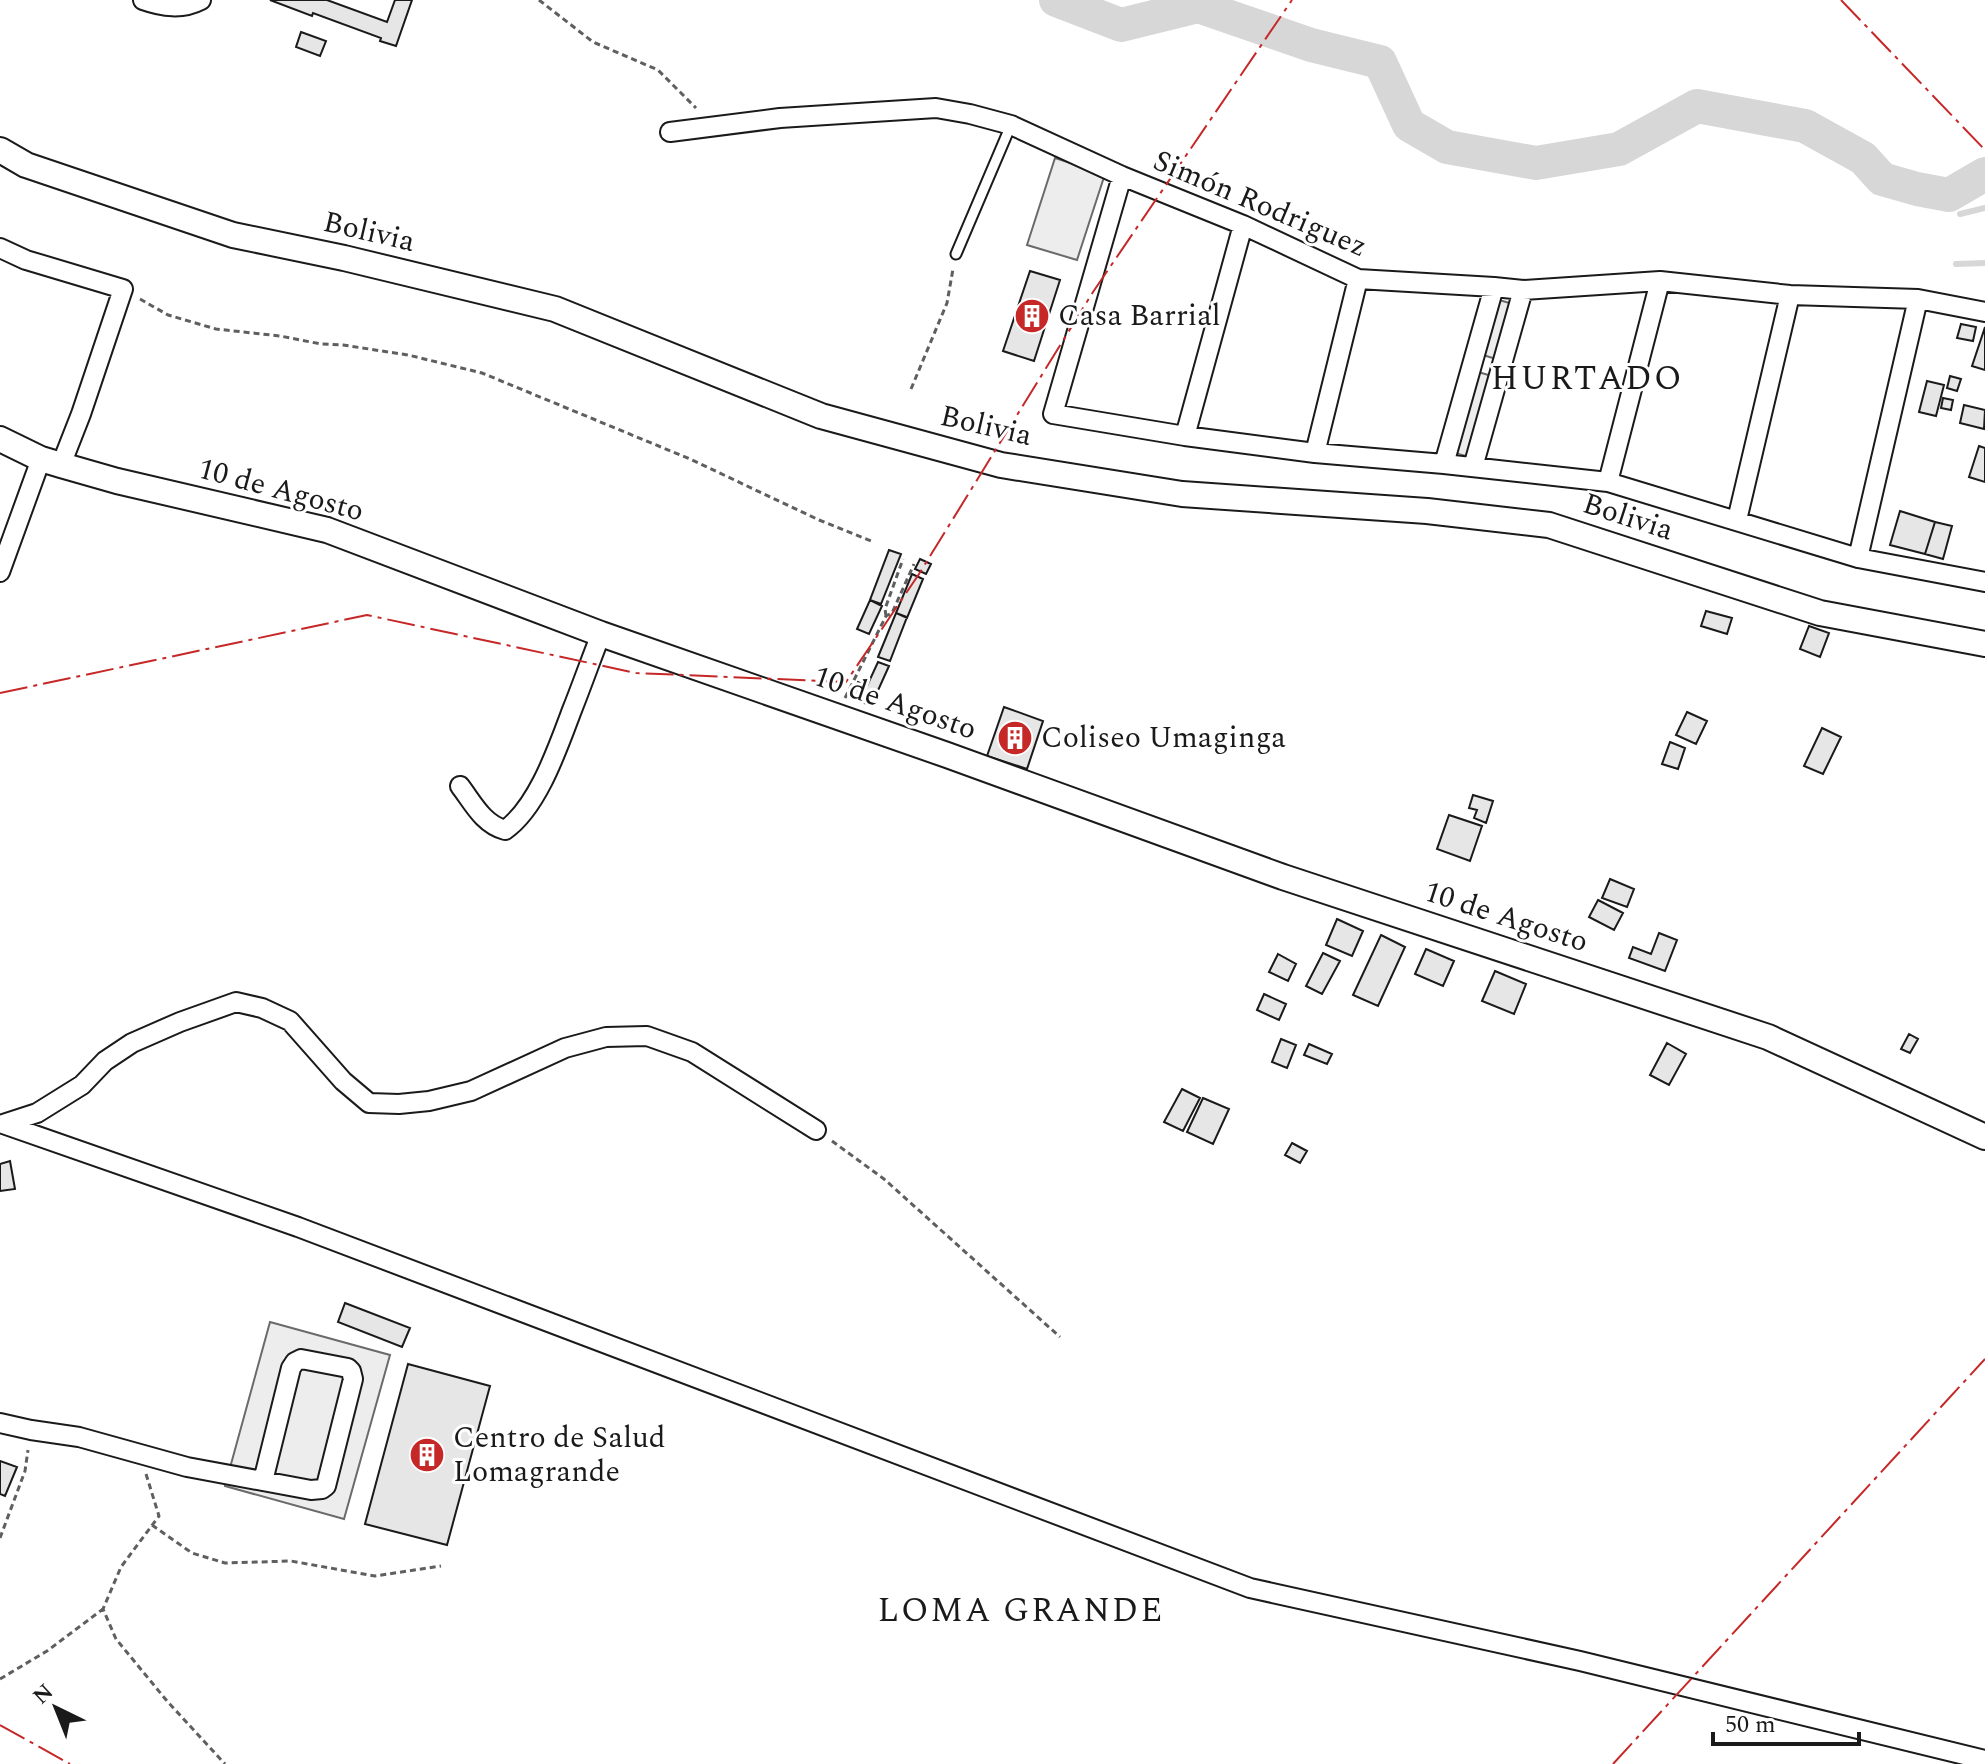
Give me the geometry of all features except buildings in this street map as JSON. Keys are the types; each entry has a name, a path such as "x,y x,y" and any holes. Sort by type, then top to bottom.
{"street":[{"path":"143,0 172,7 188,6 201,0"},
{"name":"Simón Rodriguez","path":"670,132 780,118 936,108 1011,125 1122,176 1243,225 1358,279 1523,290 1660,281 1790,295 1918,299 1985,312"},
{"name":"Bolivia","path":"0,150 26,165 233,235 344,258 555,309 821,416 1001,465 1182,494 1427,511 1549,525 1820,613 1985,644"},
{"path":"1122,176 1053,414 1315,453 1608,482 1858,558 1985,582"},
{"path":"1185,436 1243,225"},
{"path":"0,248 26,260 123,289 81,414 51,462 0,572"},
{"path":"1315,453 1358,279"},
{"path":"1608,482 1660,281"},
{"path":"1444,464 1494,287"},
{"path":"1473,467 1523,290"},
{"path":"1737,520 1790,295"},
{"path":"1858,558 1918,299"},
{"path":"1472,365 1500,371"},
{"name":"10 de Agosto","path":"0,439 51,462 117,481 327,530 601,634 1283,877 1768,1037 1985,1137"},
{"path":"460,786 484,819 495,827 505,830 514,824 551,765 601,634"},
{"path":"2,1124 37,1113 82,1085 105,1061 132,1043 236,1002 262,1008 290,1021 343,1081 369,1103 429,1101 471,1091 565,1048 606,1037 647,1036 692,1052 816,1130"},
{"path":"2,1124 298,1227 1250,1588 1580,1661 1985,1760"},
{"path":"0,1423 79,1437 187,1467 311,1490 322,1489 326,1486 353,1379 348,1368 301,1359 295,1362 263,1481"}],"lane":[{"path":"956,254 1011,125"}],"path":[{"path":"539,0 593,42 658,70 712,125"},
{"path":"911,389 947,303 956,254"},
{"path":"123,289 168,315 216,329 408,355 482,373 690,459 871,541"},
{"path":"836,717 886,616 885,609 903,559"},
{"path":"886,616 892,613 914,564"},
{"path":"816,1130 884,1179 1060,1337"},
{"path":"0,1538 25,1471 31,1430"},
{"path":"0,1679 47,1651 103,1609 121,1567 159,1516 144,1467"},
{"path":"152,1525 192,1553 225,1563 291,1561 375,1576 441,1566"},
{"path":"103,1609 116,1639 225,1764"}],"shaded area":[{"path":"1055,158 1105,174 1077,260 1027,245"},
{"path":"1499,300 1513,304 1496,359 1483,355"},
{"path":"1478,372 1492,376 1469,457 1455,453"},
{"path":"270,1322 390,1355 344,1519 225,1486"}],"waterway":[{"path":"1056,0 1121,25 1198,6 1311,45 1380,62 1409,125 1447,147 1536,163 1619,149 1697,106 1805,126 1863,158 1882,179 1917,189 1949,195 1985,174"},
{"path":"1960,214 1985,208"},
{"path":"1956,264 1985,263"}],"power":[{"path":"0,693 367,615 636,673 846,682 919,574 1093,292 1292,0"},
{"path":"1841,0 1985,150"},
{"path":"1613,1764 1985,1359"},
{"path":"0,1725 70,1764"}],"place":[{"name":"Casa Barrial","path":"1032,316"},
{"name":"Coliseo Umaginga","path":"1015,738"},
{"name":"Centro de Salud Lomagrande","path":"427,1455"}],"district":[{"name":"HURTADO","path":"1587,379"},
{"name":"LOMA GRANDE","path":"1021,1611"}]}
